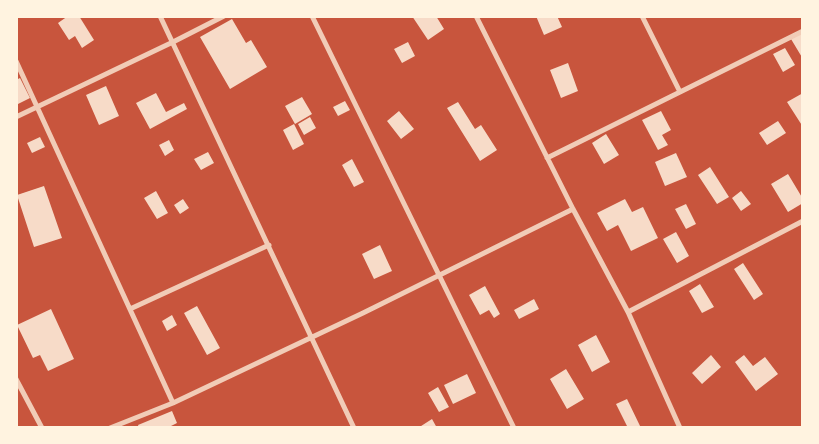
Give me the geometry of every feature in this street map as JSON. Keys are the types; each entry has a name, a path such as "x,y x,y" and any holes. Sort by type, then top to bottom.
{"street":[{"path":"160,16 354,428"},
{"path":"16,117 224,16"},
{"path":"312,16 514,428"},
{"path":"476,16 572,209 628,312 680,428"},
{"path":"642,16 680,92"},
{"path":"547,158 803,30"},
{"path":"16,61 174,403"},
{"path":"110,428 174,403 312,338 572,209"},
{"path":"628,312 803,221"},
{"path":"130,309 269,245"},
{"path":"16,380 42,428"}],"building":[{"path":"68,16 79,16 94,40 82,48 75,36 69,40 58,23"},
{"path":"412,16 436,16 444,29 428,40"},
{"path":"536,16 557,16 562,27 544,35"},
{"path":"232,19 246,43 251,40 267,67 230,89 200,37"},
{"path":"803,32 803,59 791,39"},
{"path":"408,42 415,56 402,63 394,49"},
{"path":"785,48 795,65 783,72 773,54"},
{"path":"568,63 578,91 561,98 550,70"},
{"path":"20,78 30,98 16,105 16,80"},
{"path":"106,86 119,116 99,125 86,95"},
{"path":"156,93 166,112 184,103 187,109 150,129 136,103"},
{"path":"803,93 803,127 787,102"},
{"path":"302,97 312,114 295,124 285,106"},
{"path":"345,101 350,110 338,116 333,107"},
{"path":"458,102 475,129 481,125 497,150 480,161 447,108"},
{"path":"399,111 414,129 401,139 387,121"},
{"path":"661,111 671,130 662,135 668,145 658,150 642,120"},
{"path":"310,117 316,128 304,135 298,124"},
{"path":"778,121 786,133 767,145 759,133"},
{"path":"294,124 304,144 293,150 283,130"},
{"path":"606,134 619,155 604,164 592,143"},
{"path":"40,137 45,147 32,153 27,143"},
{"path":"169,140 174,150 165,156 159,145"},
{"path":"208,152 214,163 201,170 194,159"},
{"path":"676,153 687,177 665,186 655,162"},
{"path":"352,159 364,182 354,187 342,165"},
{"path":"710,167 729,197 717,204 698,175"},
{"path":"788,174 803,199 803,203 788,212 771,184"},
{"path":"44,186 62,238 34,247 17,195"},
{"path":"156,191 168,213 157,219 144,198"},
{"path":"741,191 751,204 741,211 732,198"},
{"path":"183,199 189,208 180,214 174,205"},
{"path":"625,199 632,212 643,207 658,238 631,251 618,225 607,231 597,213"},
{"path":"686,204 696,224 686,229 675,209"},
{"path":"676,232 689,256 677,263 663,239"},
{"path":"380,245 392,271 374,279 362,254"},
{"path":"743,263 763,294 754,300 734,269"},
{"path":"700,284 714,307 702,313 689,291"},
{"path":"485,286 500,314 494,318 489,310 480,315 469,295"},
{"path":"534,299 539,309 519,319 514,310"},
{"path":"197,306 220,348 207,355 184,313"},
{"path":"51,309 74,359 48,371 40,355 33,358 17,325"},
{"path":"172,315 177,325 167,331 162,321"},
{"path":"596,335 610,362 592,372 578,345"},
{"path":"711,355 721,367 702,384 692,373"},
{"path":"744,355 753,366 765,357 778,374 756,391 735,362"},
{"path":"566,369 584,399 567,409 550,379"},
{"path":"467,374 476,393 453,404 444,385"},
{"path":"438,387 449,407 439,412 428,393"},
{"path":"627,399 641,428 628,428 616,404"},
{"path":"172,411 177,423 167,428 139,428 138,425"},
{"path":"432,419 437,428 418,428"}]}
